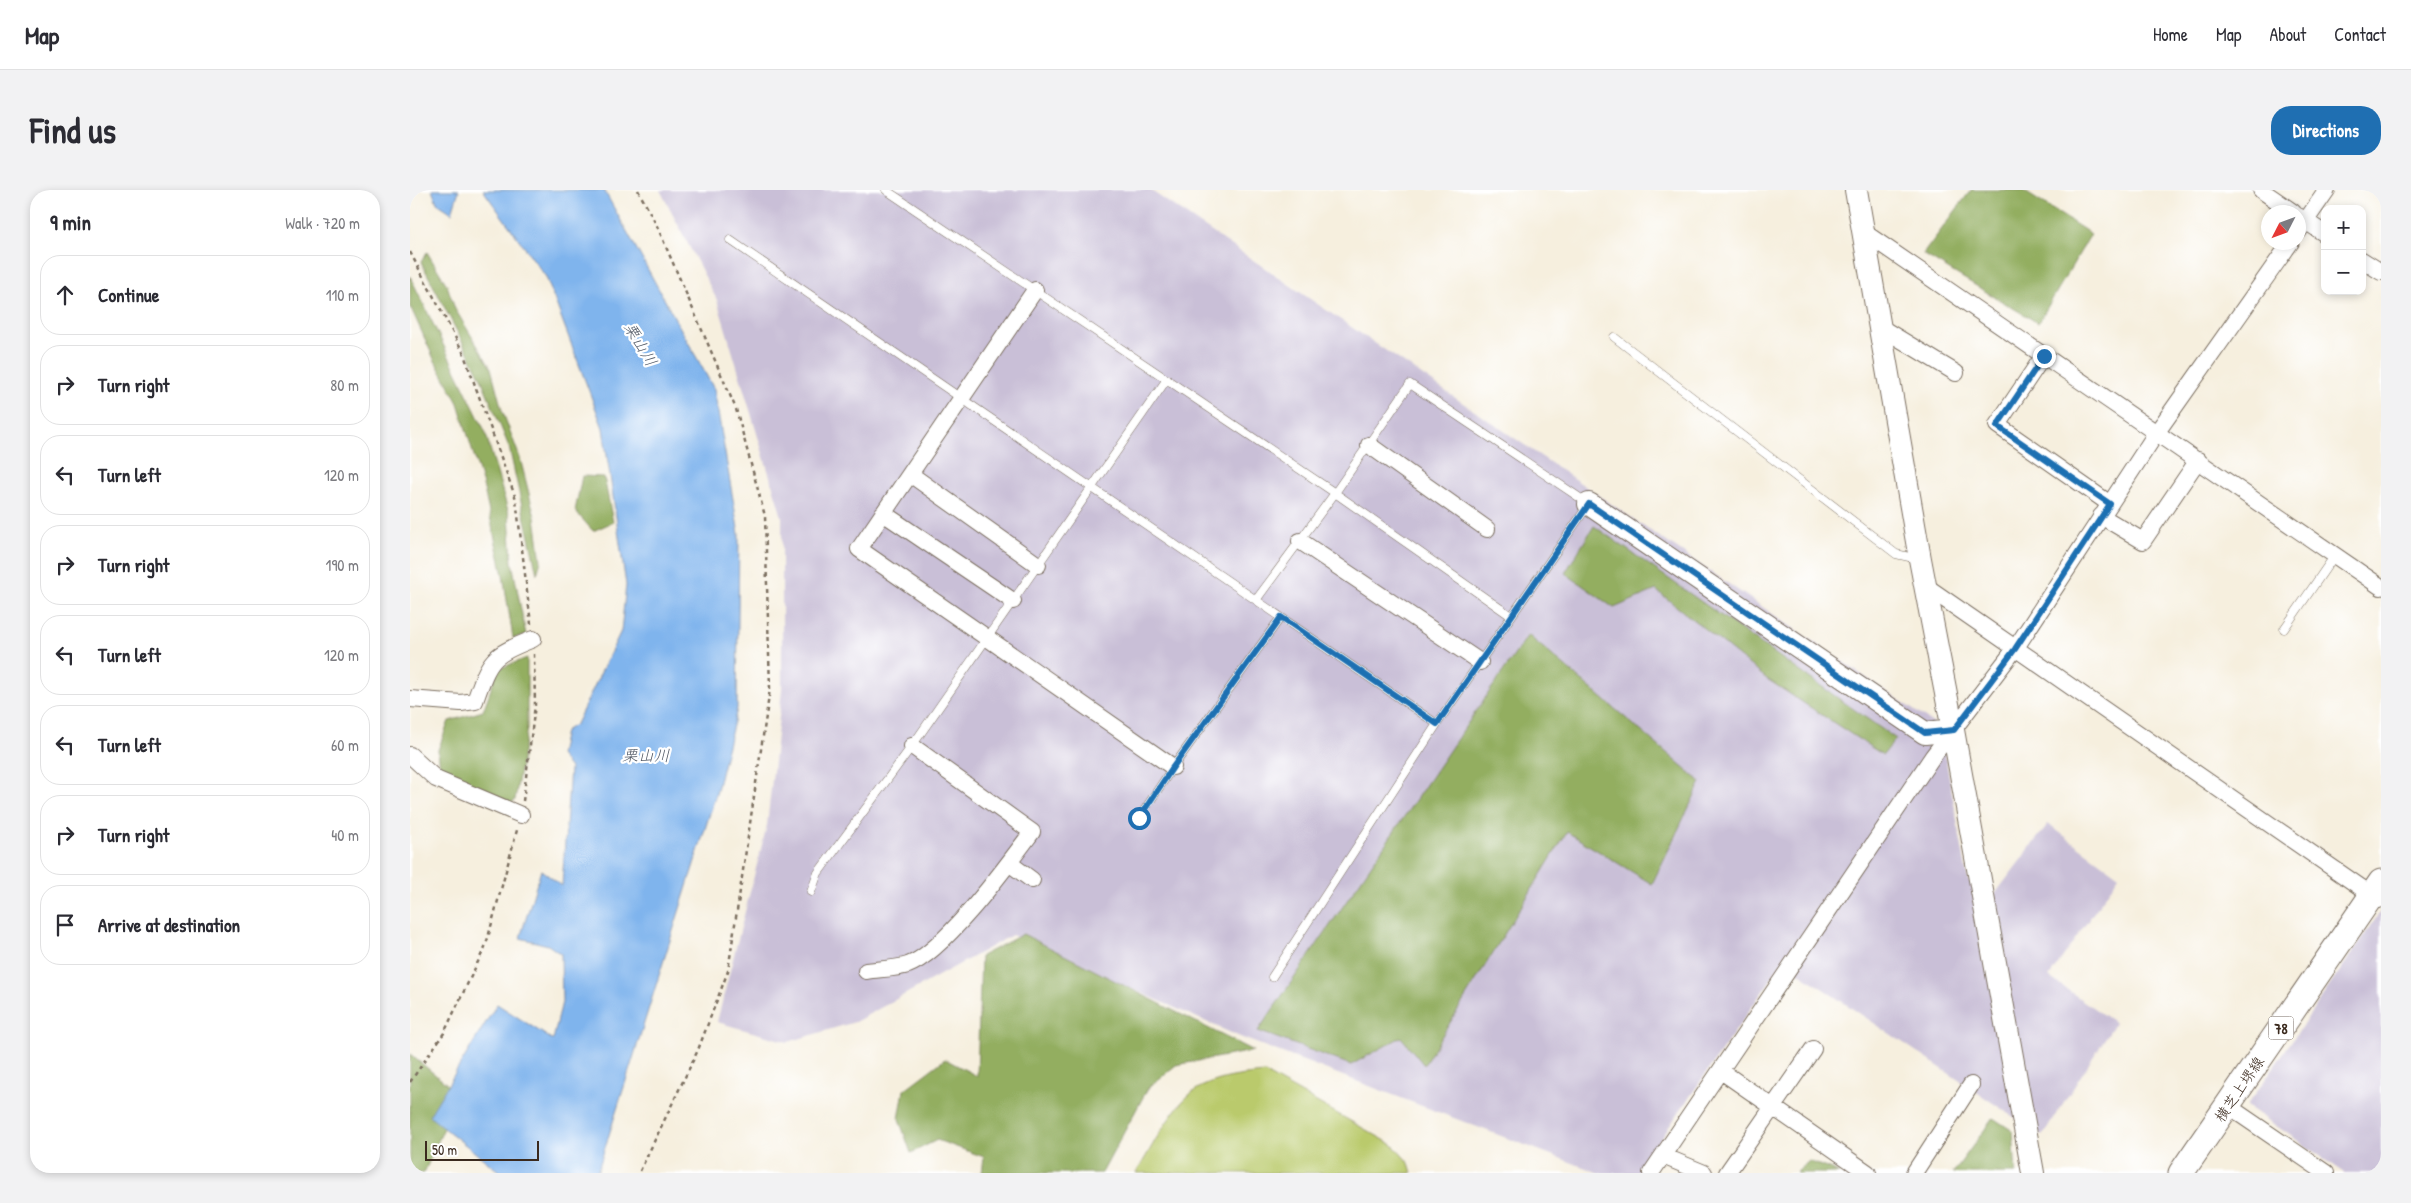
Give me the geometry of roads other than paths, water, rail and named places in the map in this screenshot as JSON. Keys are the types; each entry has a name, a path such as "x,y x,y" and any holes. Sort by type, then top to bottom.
{"main road":[{"name":"横芝上堺線","path":"2181,1173 2378,893"}],"street":[{"path":"1856,190 1865,233 1920,559 1954,730 2033,1173"},
{"path":"2261,190 2279,205"},
{"path":"2306,213 2327,190"},
{"path":"2306,224 2321,232"},
{"path":"1865,233 2381,586"},
{"path":"1651,1173 1933,756 2015,649 2158,432 2285,250"},
{"path":"2366,263 2381,272"},
{"path":"1035,290 859,549 1173,767"},
{"path":"1880,327 1956,373"},
{"path":"2044,356 1997,426 2143,541 2198,460"},
{"path":"1368,445 1488,529"},
{"path":"910,474 1038,565"},
{"path":"1589,504 1925,733 1954,730"},
{"path":"883,514 1013,602"},
{"path":"1300,541 1480,662"},
{"path":"1927,587 2015,649 2378,893"},
{"path":"410,699 461,703 476,701 487,667 504,650 533,639"},
{"path":"866,971 908,965 942,942 1009,863 1032,832 912,746"},
{"path":"410,754 436,779 521,815"},
{"path":"1009,863 1032,880"},
{"path":"1727,1173 1814,1049"},
{"path":"1721,1071 1868,1173"},
{"path":"1914,1173 1971,1085"},
{"path":"2228,1106 2326,1173"},
{"path":"1663,1156 1704,1173"}],"lane":[{"path":"886,190 1335,493 1512,616"},
{"path":"730,240 1437,724"},
{"path":"1614,338 1896,554 1920,559"},
{"path":"811,892 818,873 912,746 1167,379"},
{"path":"1256,600 1335,493 1410,384 1589,504 1437,724 1272,977"},
{"path":"2284,629 2335,555"},
{"path":"1139,818 1173,767 1281,617"}],"water":[{"path":"432,190 459,190 452,213 437,203"},
{"name":"栗山川","path":"483,190 604,190 714,389 739,534 737,709 716,794 597,1173 501,1173 429,1116 497,1004 553,1040 562,1002 561,954 548,945 520,938 541,870 562,886 570,768 560,755 565,731 576,724 621,631 626,585 603,428 546,277"}]}
